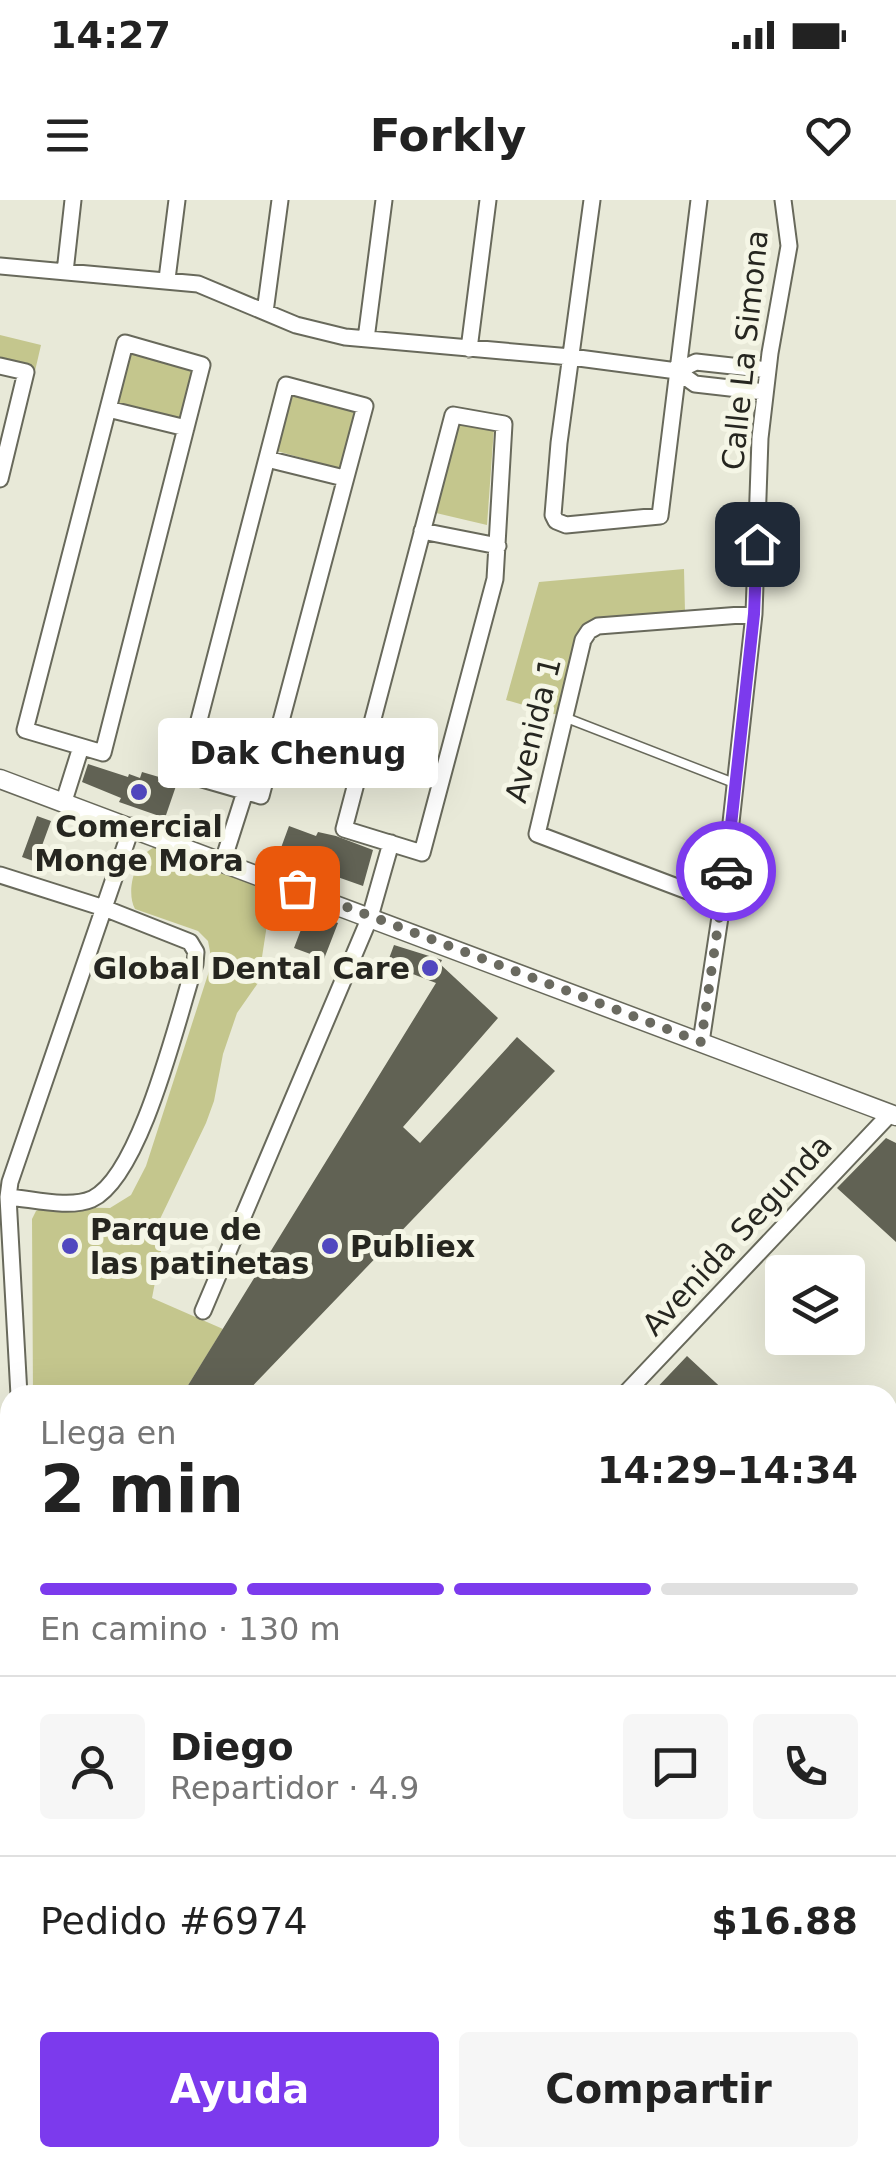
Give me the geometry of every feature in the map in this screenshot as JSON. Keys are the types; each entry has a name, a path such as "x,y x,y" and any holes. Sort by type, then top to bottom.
{"street":[{"path":"65,272 73,200"},
{"path":"167,279 177,200"},
{"path":"265,312 280,200"},
{"path":"366,339 384,200"},
{"path":"469,348 488,200"},
{"path":"592,200 553,515 556,521 566,524 660,516 699,200"},
{"name":"Calle La Simona","path":"701,1042 722,904 754,614 760,438 788,246 784,200"},
{"path":"0,266 198,284 322,333 677,371 696,384 765,392"},
{"path":"125,343 202,366 186,428 103,754 25,730 125,343"},
{"path":"677,371 696,362 768,370"},
{"path":"0,366 26,372 0,479"},
{"path":"286,386 366,406 344,478 261,796 185,774 286,386"},
{"path":"108,409 186,428"},
{"path":"454,415 504,424 498,546 495,579 422,853 344,829 454,415"},
{"path":"267,459 344,478"},
{"path":"422,531 498,546"},
{"name":"Avenida 1","path":"722,904 536,834 588,631 598,626 754,614"},
{"path":"64,801 81,747"},
{"path":"0,779 893,1115"},
{"path":"223,860 245,792"},
{"path":"17,1385 8,1197 15,1162 132,826"},
{"path":"204,1311 370,916 391,843"},
{"path":"0,876 104,908 190,942 196,952 147,1114 135,1146 110,1185 95,1198 79,1203 8,1197"},
{"name":"Avenida Segunda","path":"634,1385 893,1115"}],"lane":[{"path":"564,718 734,783"}],"green space":[{"path":"0,335 41,345 35,371 0,362"},
{"path":"129,348 198,368 182,422 114,403"},
{"path":"294,391 357,409 341,469 277,451"},
{"path":"457,421 494,428 487,525 436,513"},
{"path":"684,569 685,612 599,620 581,626 558,715 506,700 539,582"},
{"path":"155,847 272,892 258,983 237,1013 206,1123 160,1219 161,1251 152,1298 223,1329 188,1385 33,1385 32,1219 36,1211 45,1207 110,1208 131,1195 146,1166 212,962 208,941 198,931 135,909 131,893 134,874 148,851"}],"building":[{"path":"88,764 128,777 129,774 140,778 142,772 159,777 158,782 176,786 165,818 119,802 121,798 82,782"},
{"path":"37,816 51,821 36,862 22,857"},
{"path":"289,826 316,836 318,832 336,836 373,850 363,886 278,856"},
{"path":"308,911 338,923 324,959 294,948"},
{"name":"Publiex","path":"394,945 442,960 440,964 498,1018 403,1127 420,1143 517,1037 555,1071 254,1385 188,1385 436,983 387,964"},
{"path":"886,1138 896,1143 896,1242 837,1188"},
{"path":"687,1356 718,1385 659,1385"}],"way so far":[{"path":"297,888 701,1042 726,871"}],"place":[{"name":"Comercial Monge Mora","path":"139,792"},
{"name":"Dak Chenug","path":"297,888"},
{"name":"Global Dental Care","path":"430,968"},
{"name":"Parque de las patinetas","path":"70,1246"},
{"name":"Publiex","path":"330,1246"}],"route":[{"path":"726,871 754,614 757,544"}]}
